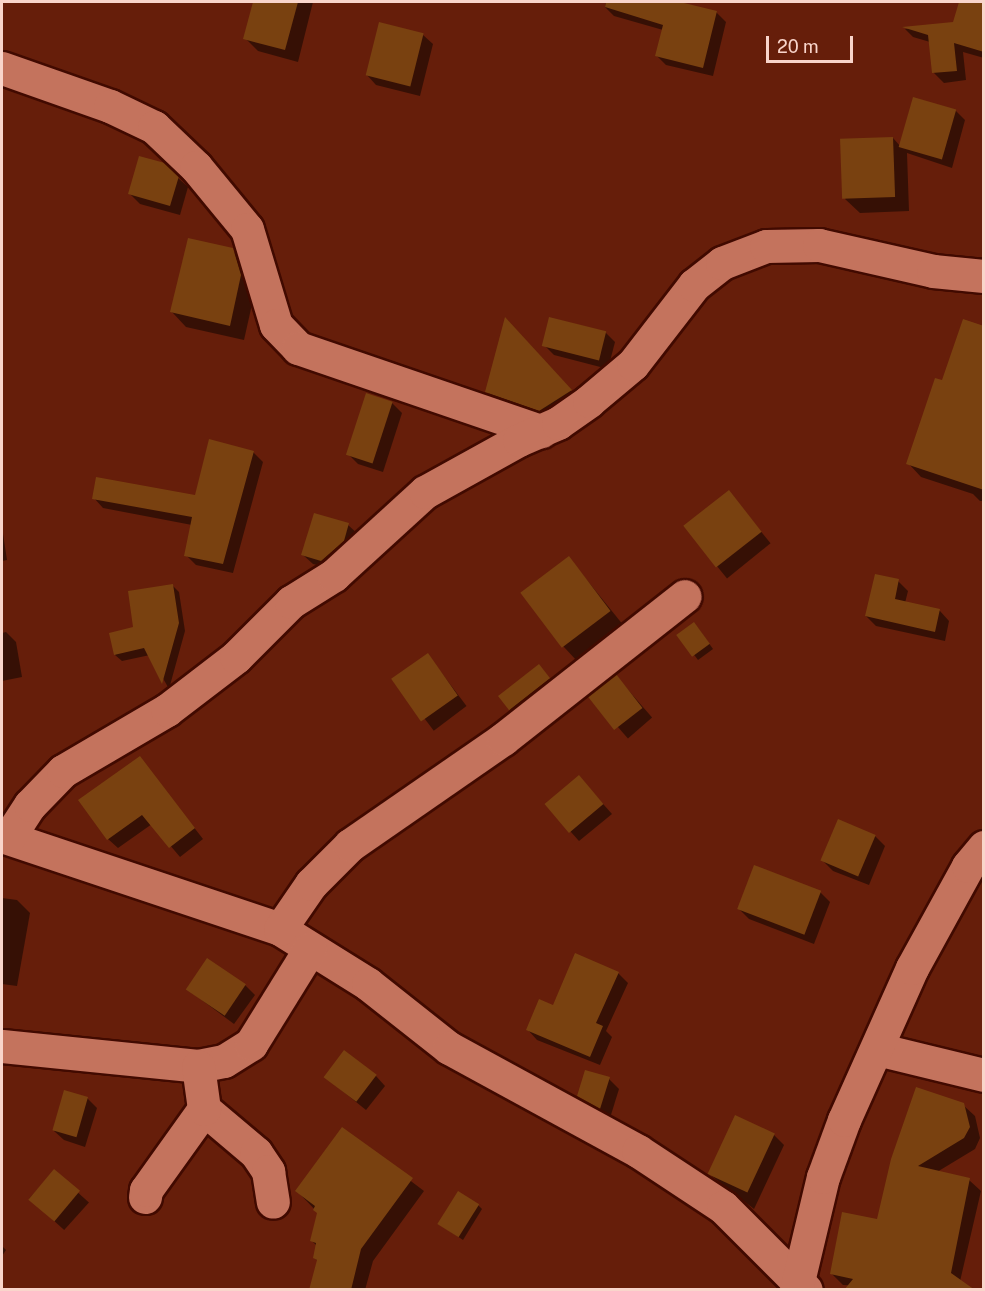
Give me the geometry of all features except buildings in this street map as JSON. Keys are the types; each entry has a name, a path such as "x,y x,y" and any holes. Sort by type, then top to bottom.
{"street":[{"path":"2,68 110,106 154,127 188,159 247,229 276,325 298,348 541,431"},
{"path":"800,1287 723,1207 638,1151 449,1048 368,984 280,929 145,887 5,837 30,805 63,771 167,710 236,657 291,602 334,575 425,492 573,412 633,364 694,285 722,263 766,246 819,245 933,271 983,275"},
{"path":"280,929 311,884 350,845 503,739 685,596"},
{"path":"800,1287 823,1177 912,968 968,866 984,847"},
{"path":"2,1046 198,1066 224,1061 251,1044 310,949"},
{"path":"877,1049 984,1076"},
{"path":"198,1066 204,1109 256,1153 268,1171 273,1202"},
{"path":"145,1197 146,1190 204,1109"}]}
